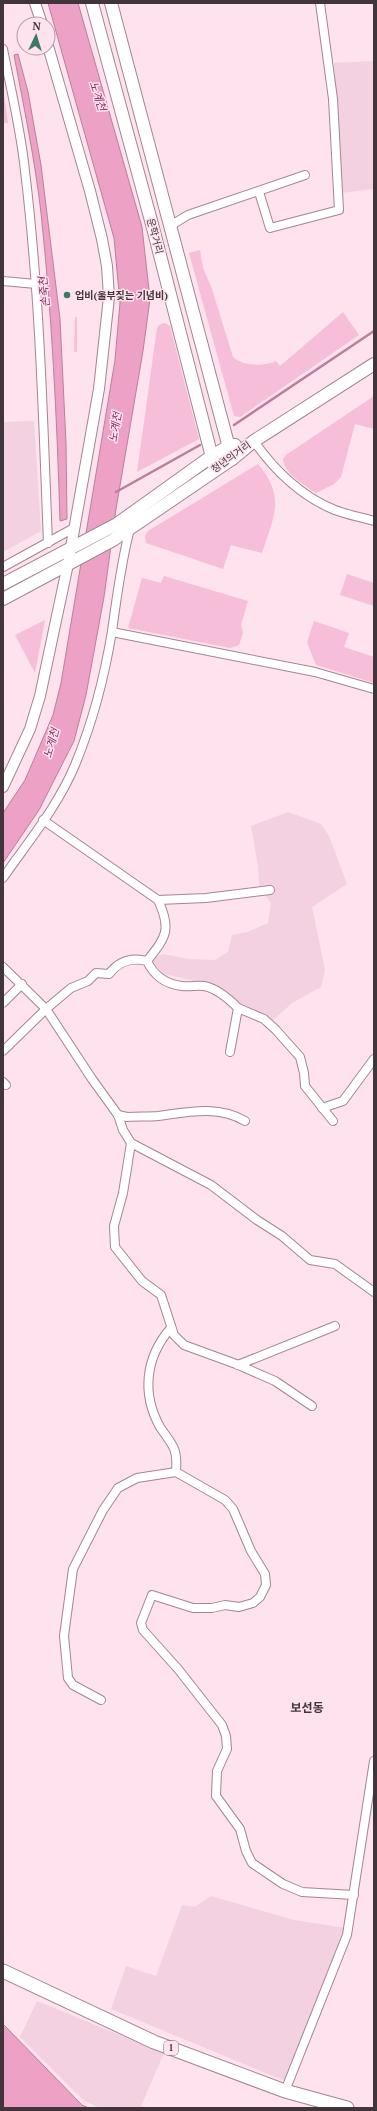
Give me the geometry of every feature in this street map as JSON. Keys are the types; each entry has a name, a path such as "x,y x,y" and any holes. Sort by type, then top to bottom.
{"main road":[{"name":"운학거리","path":"92,3 155,236 212,456 214,469"},
{"name":"운학거리","path":"111,3 232,458"},
{"path":"254,442 374,364"},
{"name":"청년의거리","path":"3,584 76,550 117,524 212,456 229,446 254,442"},
{"name":"청년의거리","path":"3,599 68,564 76,550 113,540 254,442"},
{"name":"1","path":"3,1971 154,2042 285,2091 347,2108"}],"street":[{"path":"35,3 39,16"},
{"path":"259,192 270,228 339,210 332,100 320,3"},
{"path":"3,50 25,170 36,284 48,543"},
{"path":"51,56 90,191 102,239 108,279 106,334 99,389 74,528 76,550"},
{"path":"170,226 188,215 259,192 305,175"},
{"path":"3,281 36,284"},
{"path":"254,442 265,457 307,495 337,511 374,521"},
{"path":"3,567 74,528"},
{"path":"3,878 59,796 75,765 87,732 112,632 125,547 130,529"},
{"path":"3,787 30,729 40,696 68,564"},
{"path":"112,632 315,672 374,689"},
{"path":"43,820 158,900 206,898 270,890"},
{"path":"146,961 162,943 167,930 158,900"},
{"path":"3,1051 46,1009 71,988 88,981 96,972 109,974 116,966 127,960 135,958 146,961 152,973 165,982 182,986 205,986 231,1001 238,1008 264,1019 300,1057 304,1073 305,1086 333,1121"},
{"path":"3,967 46,1009 118,1115 123,1130 131,1143 211,1185 256,1220 282,1236 310,1260 335,1264 374,1292"},
{"path":"3,1003 22,984"},
{"path":"230,1052 238,1008"},
{"path":"322,1108 343,1101 374,1059"},
{"path":"118,1115 127,1117 155,1116 201,1111 234,1114 246,1121"},
{"path":"131,1143 123,1193 114,1226 115,1247 142,1281 161,1295 165,1304 170,1329 174,1335 184,1345 238,1365 275,1381 312,1406"},
{"path":"238,1365 335,1326"},
{"path":"170,1329 153,1353 148,1370 148,1388 155,1415 174,1447 177,1457 176,1472"},
{"path":"101,1700 70,1682 68,1678 64,1636 73,1569 103,1510 118,1488 126,1482 138,1478 176,1472 225,1500 233,1509 251,1551 265,1574 266,1585 260,1597 253,1603 239,1608 225,1605 205,1609 193,1608 152,1595 141,1623 143,1630 178,1669 222,1725 226,1736 228,1749 217,1772 216,1796 240,1830 246,1851 252,1863 283,1884 302,1892 354,1895"},
{"path":"285,2091 347,1935 374,1761"}],"shaded area":[{"path":"374,61 374,189 341,193 334,63"},
{"path":"3,87 8,123 3,123"},
{"path":"200,250 203,268 212,289 233,357 237,360 253,365 276,361 280,366 343,312 359,335 240,417 234,416 189,253"},
{"path":"75,317 77,317 77,352 74,352"},
{"path":"165,323 170,326 199,439 137,472 157,328 160,324"},
{"path":"374,396 374,429 355,424 341,477 334,484 316,493 291,475 287,470 283,459 286,455"},
{"path":"34,421 41,531 3,552 3,422"},
{"path":"258,464 267,476 275,497 273,517 262,553 231,545 223,569 146,543 145,536 148,531"},
{"path":"347,574 374,583 374,606 340,595"},
{"path":"164,576 248,601 241,625 243,633 239,645 230,648 128,628 142,578 161,583"},
{"path":"45,620 35,673 15,635"},
{"path":"314,621 349,633 344,647 374,657 374,683 316,665 307,642"},
{"path":"288,812 321,824 329,836 347,884 312,907 325,970 321,987 292,1003 272,1021 245,1008 209,984 164,974 153,963 152,958 164,954 189,959 215,960 228,952 232,935 247,932 268,923 271,903 259,886 258,866 251,826"},
{"path":"211,1896 294,1920 345,1928 285,2081 111,2009 126,1966 156,1976 182,1905 195,1907"},
{"path":"37,2001 164,2053 140,2108 99,2108 83,2100 20,2037"}],"water":[{"name":"노계천","path":"48,3 78,3 142,227 150,299 143,351 116,509 104,597 86,695 74,741 39,810 3,863 3,813 25,780 53,715 61,683 115,360 120,303 114,238 56,31 56,16 52,16"},
{"path":"14,55 19,56 28,92 41,165 60,319 66,443 67,519 60,521 54,367 45,252 36,173"},
{"path":"3,2024 82,2105 89,2108 3,2108"}],"waterway":[{"path":"234,425 374,331"},
{"path":"116,492 200,445"}],"place":[{"name":"업비(울부짖는 기념비)","path":"67,295"}],"district":[{"name":"보선동","path":"307,1707"}],"water label":[{"name":"손죽천","path":"44,292"}]}
